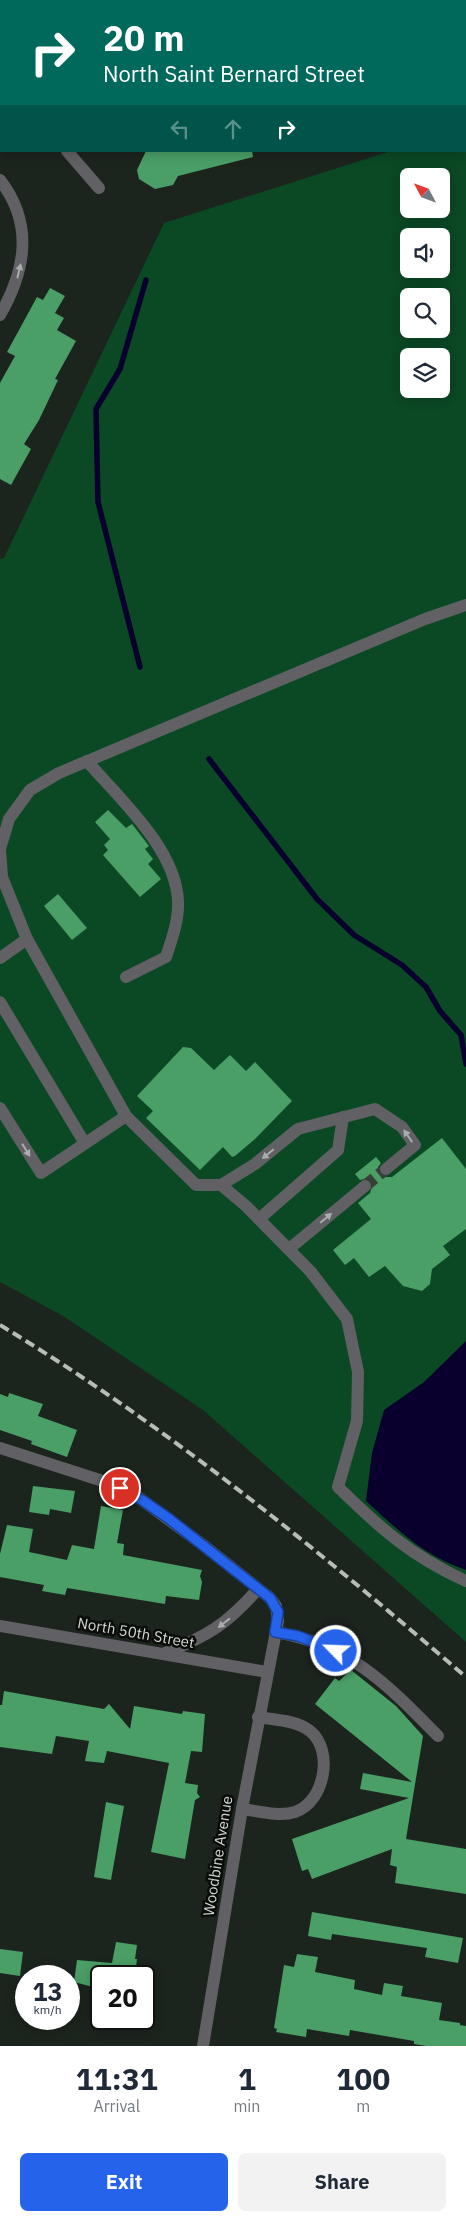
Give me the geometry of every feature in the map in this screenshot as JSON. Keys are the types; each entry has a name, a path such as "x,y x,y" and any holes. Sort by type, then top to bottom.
{"street":[{"path":"67,152 99,188"},
{"path":"0,180 15,204 23,242 18,278 0,315"},
{"path":"386,1169 415,1145 402,1127 375,1108 298,1129 255,1164 221,1185 196,1185 126,1116 27,939 2,877 1,841 9,819 30,790 59,773 416,623 466,605"},
{"path":"87,761 138,820 166,857 175,880 178,902 175,928 166,957 126,977"},
{"path":"0,958 27,939"},
{"path":"0,1002 84,1142"},
{"path":"0,1108 41,1172 126,1116"},
{"path":"259,1219 338,1150 343,1117"},
{"path":"221,1185 259,1219 311,1272 347,1319 358,1372 357,1421 338,1487 400,1545 436,1567 466,1581"},
{"path":"289,1249 365,1186"},
{"name":"Woodbine Avenue","path":"0,1448 125,1490 203,1545 258,1589 276,1606 278,1612 275,1632 258,1717 203,2046"},
{"path":"163,1653 211,1632 234,1615 258,1589"},
{"name":"North 50th Street","path":"0,1626 267,1672"},
{"path":"275,1632 298,1636 322,1644 363,1666 400,1697 438,1736"},
{"path":"242,1809 284,1814 295,1812 306,1807 313,1800 321,1782 324,1755 317,1739 311,1732 293,1723 258,1717"}],"green space":[{"path":"388,152 466,152 466,1642 203,1410 63,1316 0,1282 0,559 4,558 164,223"}],"shaded area":[{"path":"466,1341 466,1570 437,1557 412,1541 366,1501 372,1453 384,1410 424,1382"}],"building":[{"path":"146,152 252,152 253,157 178,176 173,185 155,189 139,179 137,170"},
{"path":"50,288 65,296 55,313 64,318 57,330 76,341 55,379 58,380 39,420 24,444 31,449 11,485 0,479 0,383 15,356 7,352 37,297 43,300"},
{"path":"108,810 126,828 132,824 149,846 145,849 153,859 148,864 161,879 140,897 103,855 108,850 104,845 110,839 95,822"},
{"path":"58,894 87,928 72,940 44,906"},
{"path":"183,1047 191,1048 214,1070 230,1055 246,1071 255,1062 292,1101 255,1139 235,1156 232,1157 223,1147 200,1170 146,1118 153,1111 137,1096"},
{"path":"442,1138 466,1169 466,1229 443,1246 450,1255 432,1269 430,1284 422,1291 403,1286 385,1266 369,1277 354,1258 345,1265 333,1250 371,1219 358,1203 370,1193 373,1184 367,1178 360,1180 355,1174 376,1157 381,1163 378,1167 379,1174 384,1177 392,1177"},
{"path":"9,1393 43,1404 38,1416 77,1430 67,1457 31,1444 32,1441 0,1430 0,1394 8,1397"},
{"path":"33,1486 75,1491 71,1513 50,1509 49,1515 29,1512"},
{"path":"101,1506 123,1510 117,1543 124,1544 123,1555 202,1570 199,1600 166,1596 165,1604 67,1588 65,1595 42,1591 44,1585 0,1577 0,1554 7,1525 33,1529 29,1552 67,1560 72,1545 94,1549"},
{"path":"351,1670 396,1706 423,1736 406,1839 466,1849 466,1894 395,1883 397,1867 390,1865 392,1849 312,1879 308,1869 302,1871 292,1839 409,1798 360,1789 363,1773 412,1782 315,1704 335,1678 339,1681"},
{"path":"4,1691 104,1709 109,1704 130,1729 134,1706 182,1714 183,1711 205,1714 202,1752 191,1751 185,1783 198,1785 197,1793 200,1797 195,1800 185,1859 151,1852 169,1763 107,1751 104,1763 85,1761 89,1741 56,1736 52,1754 0,1747 0,1705 2,1705"},
{"path":"106,1802 124,1806 111,1880 94,1877"},
{"path":"312,1912 463,1938 458,1963 425,1957 427,1948 332,1934 331,1940 308,1936"},
{"path":"116,1942 137,1945 136,1965 90,1965 90,1986 80,1984 80,1965 76,1965 77,1960 112,1963"},
{"path":"0,1949 23,1952 21,1965 15,1965 15,1975 0,1973"},
{"path":"297,1954 318,1957 315,1972 355,1980 354,1989 382,1995 384,1983 403,1986 401,1996 442,2003 439,2020 460,2023 460,2025 466,2026 466,2046 426,2046 414,2044 414,2041 350,2030 349,2036 307,2029 306,2037 276,2032 277,2029 274,2028 284,1965 294,1967"}],"waterway":[{"path":"140,667 98,502 96,409 120,369 146,280"},
{"path":"209,759 317,899 354,935 402,965 426,987 440,1011 461,1035 466,1064"}],"tunnel":[{"path":"365,1186 386,1169"}],"railway":[{"path":"0,1325 62,1364 182,1447 298,1536 466,1677"}],"route":[{"path":"120,1488 168,1518 274,1601 278,1612 275,1632 298,1636 336,1651"}]}
